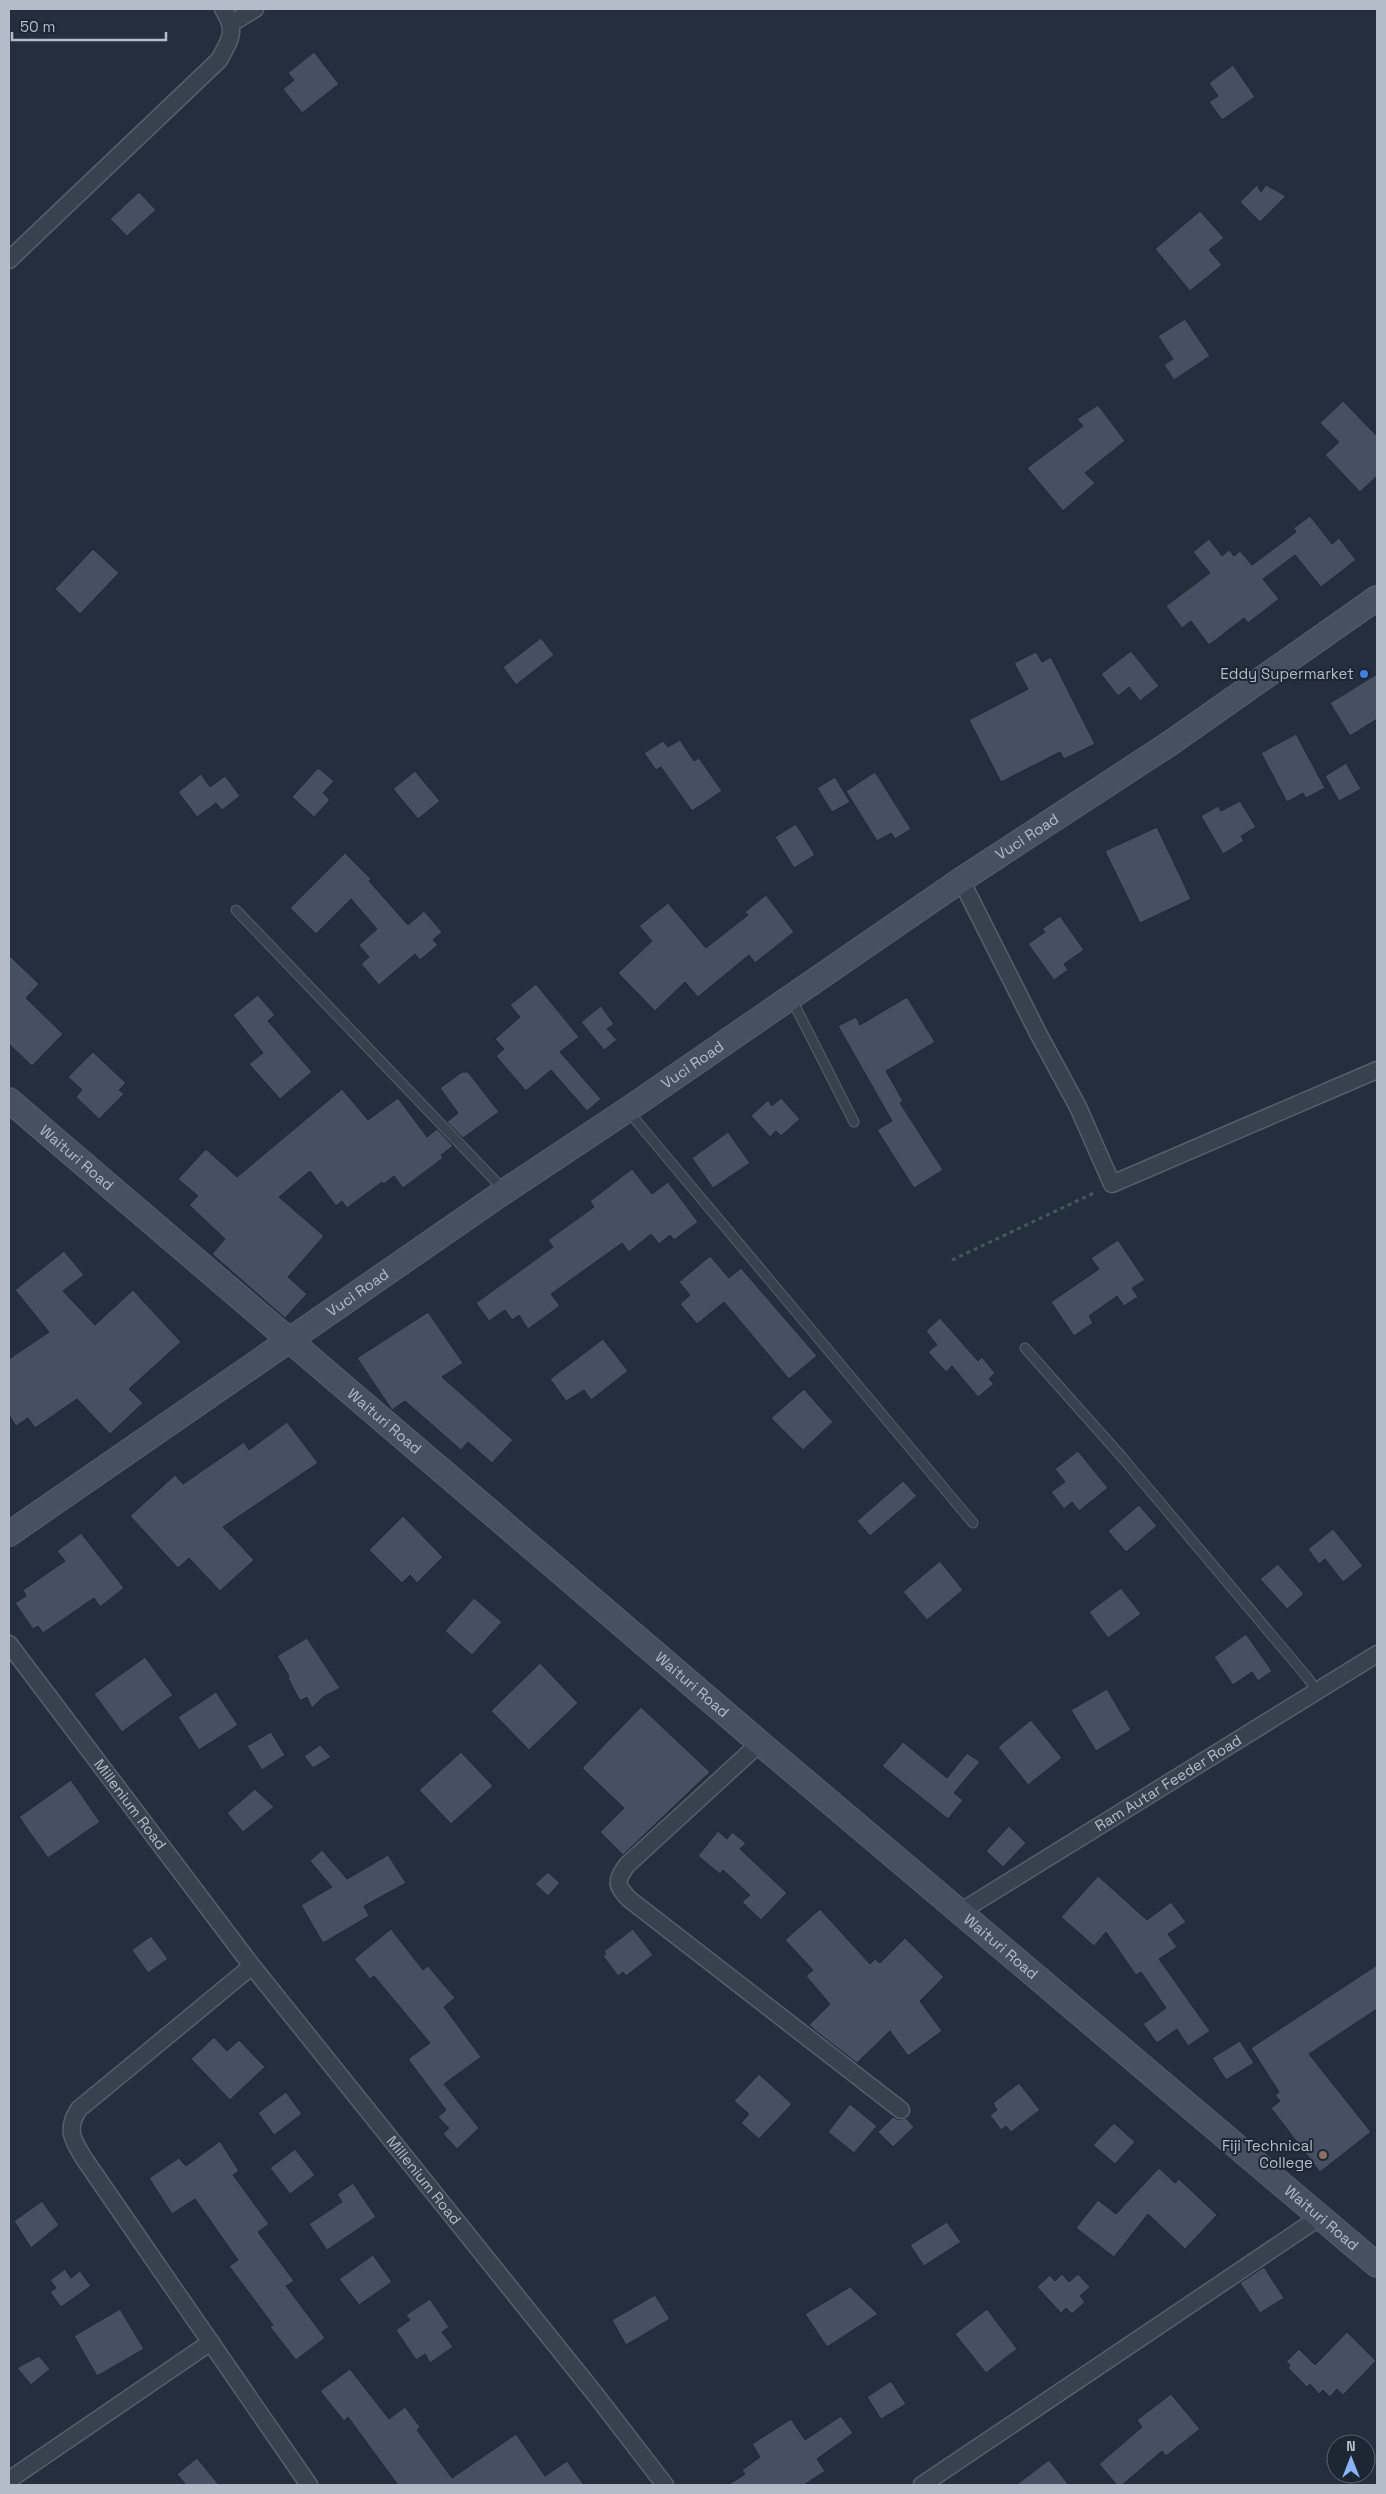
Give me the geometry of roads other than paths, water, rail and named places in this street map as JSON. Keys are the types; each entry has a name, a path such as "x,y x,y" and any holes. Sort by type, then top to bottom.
{"main road":[{"name":"Vuci Road","path":"9,1534 505,1191 627,1110 961,880 1169,744 1377,598"},
{"name":"Waituri Road","path":"9,1100 760,1743 1377,2265"}],"street":[{"path":"9,260 219,60 230,40 228,16 255,9"},
{"path":"961,880 1039,1035 1078,1107 1112,1184 1377,1070"},
{"name":"Millenium Road","path":"9,1644 252,1966 595,2394 665,2485"},
{"name":"Ram Autar Feeder Road","path":"960,1912 1377,1654"},
{"path":"760,1743 627,1865 619,1877 620,1889 628,1899 900,2110"},
{"path":"252,1966 80,2109 72,2119 74,2141 85,2160 309,2485"},
{"path":"922,2485 1320,2217"},
{"path":"9,2480 210,2342"}],"lane":[{"path":"236,910 505,1191"},
{"path":"791,998 854,1122"},
{"path":"627,1110 973,1523"},
{"path":"1025,1348 1121,1456 1308,1677 1316,1691"}],"place":[{"name":"Eddy Supermarket","path":"1364,674"},
{"name":"Fiji Technical College","path":"1323,2155"}]}
